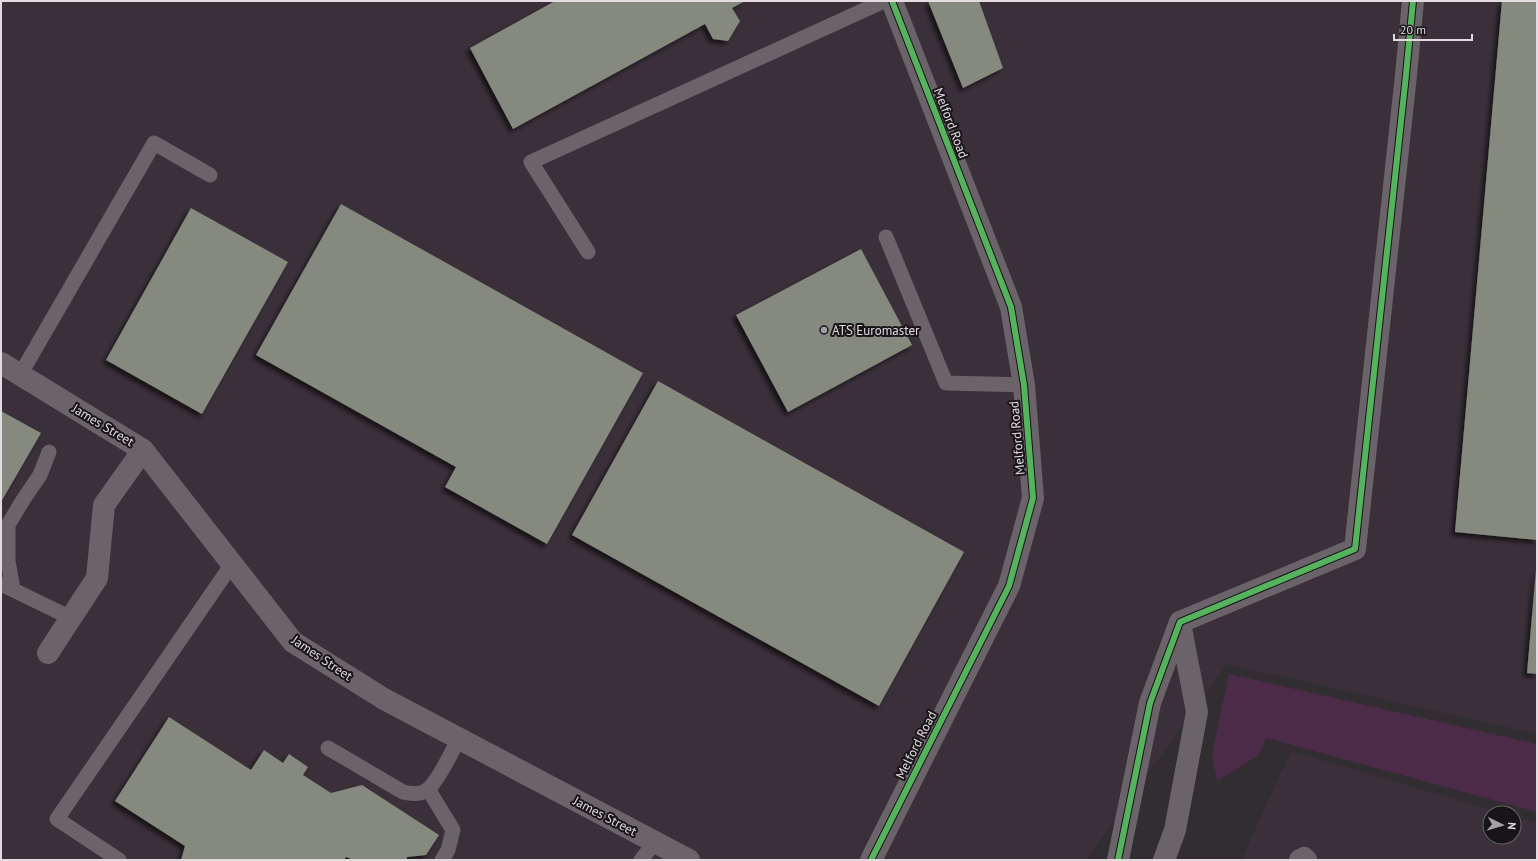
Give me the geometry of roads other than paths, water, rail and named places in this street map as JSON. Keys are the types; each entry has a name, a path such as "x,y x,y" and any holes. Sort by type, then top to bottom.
{"street":[{"name":"Melford Road","path":"871,860 1009,586 1033,498 1024,385 1010,307 892,1"},
{"path":"1118,860 1150,703 1180,622 1355,549 1406,83 1413,1"},
{"name":"James Street","path":"1,363 143,450 293,642 384,699 689,860"},
{"path":"48,653 97,578 104,504 143,450"},
{"path":"1164,860 1175,830 1197,712 1180,622"},
{"path":"1300,860 1304,858 1306,860"}],"lane":[{"path":"588,252 531,162 884,1"},
{"path":"20,375 154,143 210,175"},
{"path":"886,237 946,383 1024,385"},
{"path":"49,452 40,475 22,500 8,525 7,587 71,618"},
{"path":"119,860 57,819 232,564"},
{"path":"328,748 403,792 412,794 420,793 428,789 444,766 459,738"},
{"path":"428,789 453,830 448,850 442,860"},
{"path":"641,860 655,842"}],"place":[{"name":"ATS Euromaster","path":"824,330"}]}
